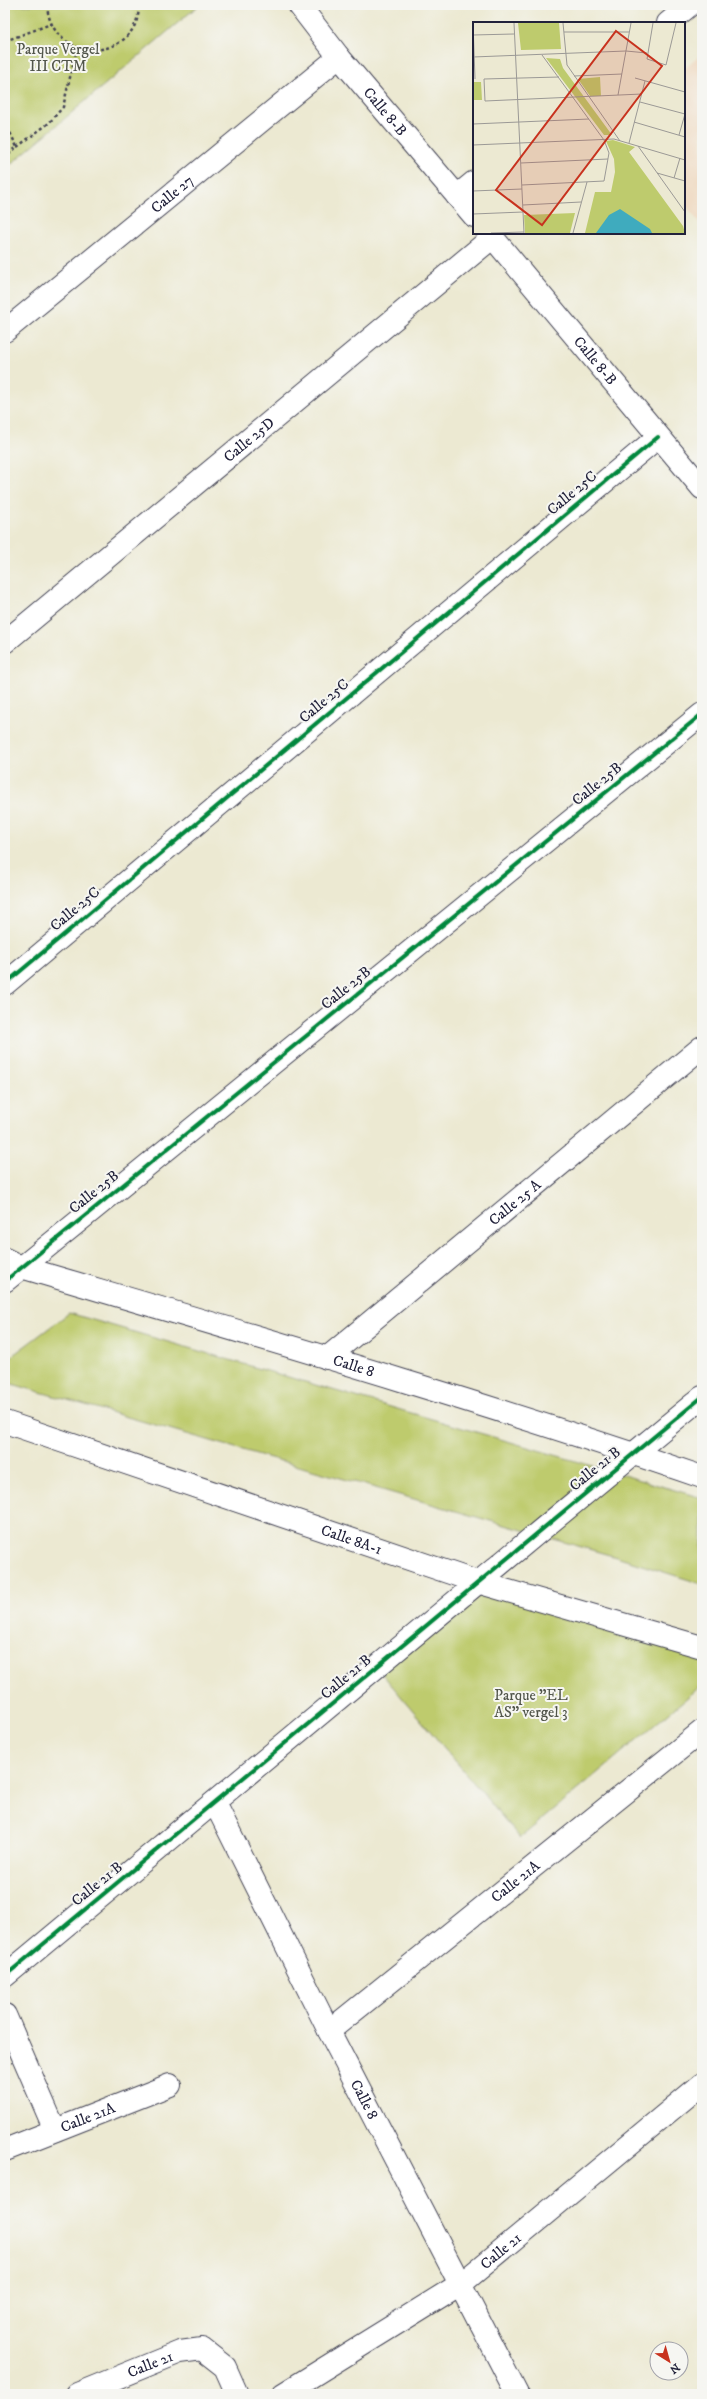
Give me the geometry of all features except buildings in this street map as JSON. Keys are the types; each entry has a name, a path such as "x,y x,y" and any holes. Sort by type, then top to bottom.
{"street":[{"name":"Calle 8-B","path":"299,5 339,57 473,215"},
{"path":"669,22 690,5"},
{"name":"Calle 27","path":"5,331 339,57"},
{"path":"457,196 473,183"},
{"name":"Calle 8-B","path":"491,235 702,488"},
{"name":"Calle 25D","path":"5,642 491,235"},
{"name":"Calle 25C","path":"5,984 658,437"},
{"name":"Calle 25B","path":"10,1269 702,714"},
{"name":"Calle 25 A","path":"327,1358 702,1047"},
{"name":"Calle 8","path":"10,1269 327,1358 633,1453 702,1477"},
{"name":"Calle 21 B","path":"5,1976 215,1803 477,1582 702,1397"},
{"name":"Calle 8A-1","path":"5,1422 477,1582 702,1647"},
{"name":"Calle 21A","path":"329,2031 702,1731"},
{"name":"Calle 8","path":"215,1803 329,2031 462,2283 517,2394"},
{"path":"5,2015 54,2130"},
{"name":"Calle 21","path":"283,2394 462,2283 702,2084"},
{"name":"Calle 21A","path":"5,2150 170,2085"},
{"name":"Calle 21","path":"77,2394 180,2352 202,2349 224,2367 237,2394"}],"path":[{"path":"47,5 51,24 66,42 77,48 90,50 104,49 117,44 128,35 136,23 139,5"},
{"path":"5,41 51,24"},
{"path":"5,157 49,123 63,107 77,48"},
{"path":"5,122 17,147"}],"shaded area":[{"path":"702,54 702,226 685,204 685,68"}],"green space":[{"name":"Parque Vergel III CTM","path":"5,5 199,5 5,169"},
{"path":"69,1313 702,1498 702,1584 613,1556 5,1382 5,1361"},
{"name":"Parque \"EL AS\" vergel 3","path":"476,1587 702,1658 702,1685 520,1838 378,1669"}],"cycle path":[{"path":"5,984 658,437"},
{"path":"5,1281 702,714"},
{"path":"5,1976 702,1397"}]}
